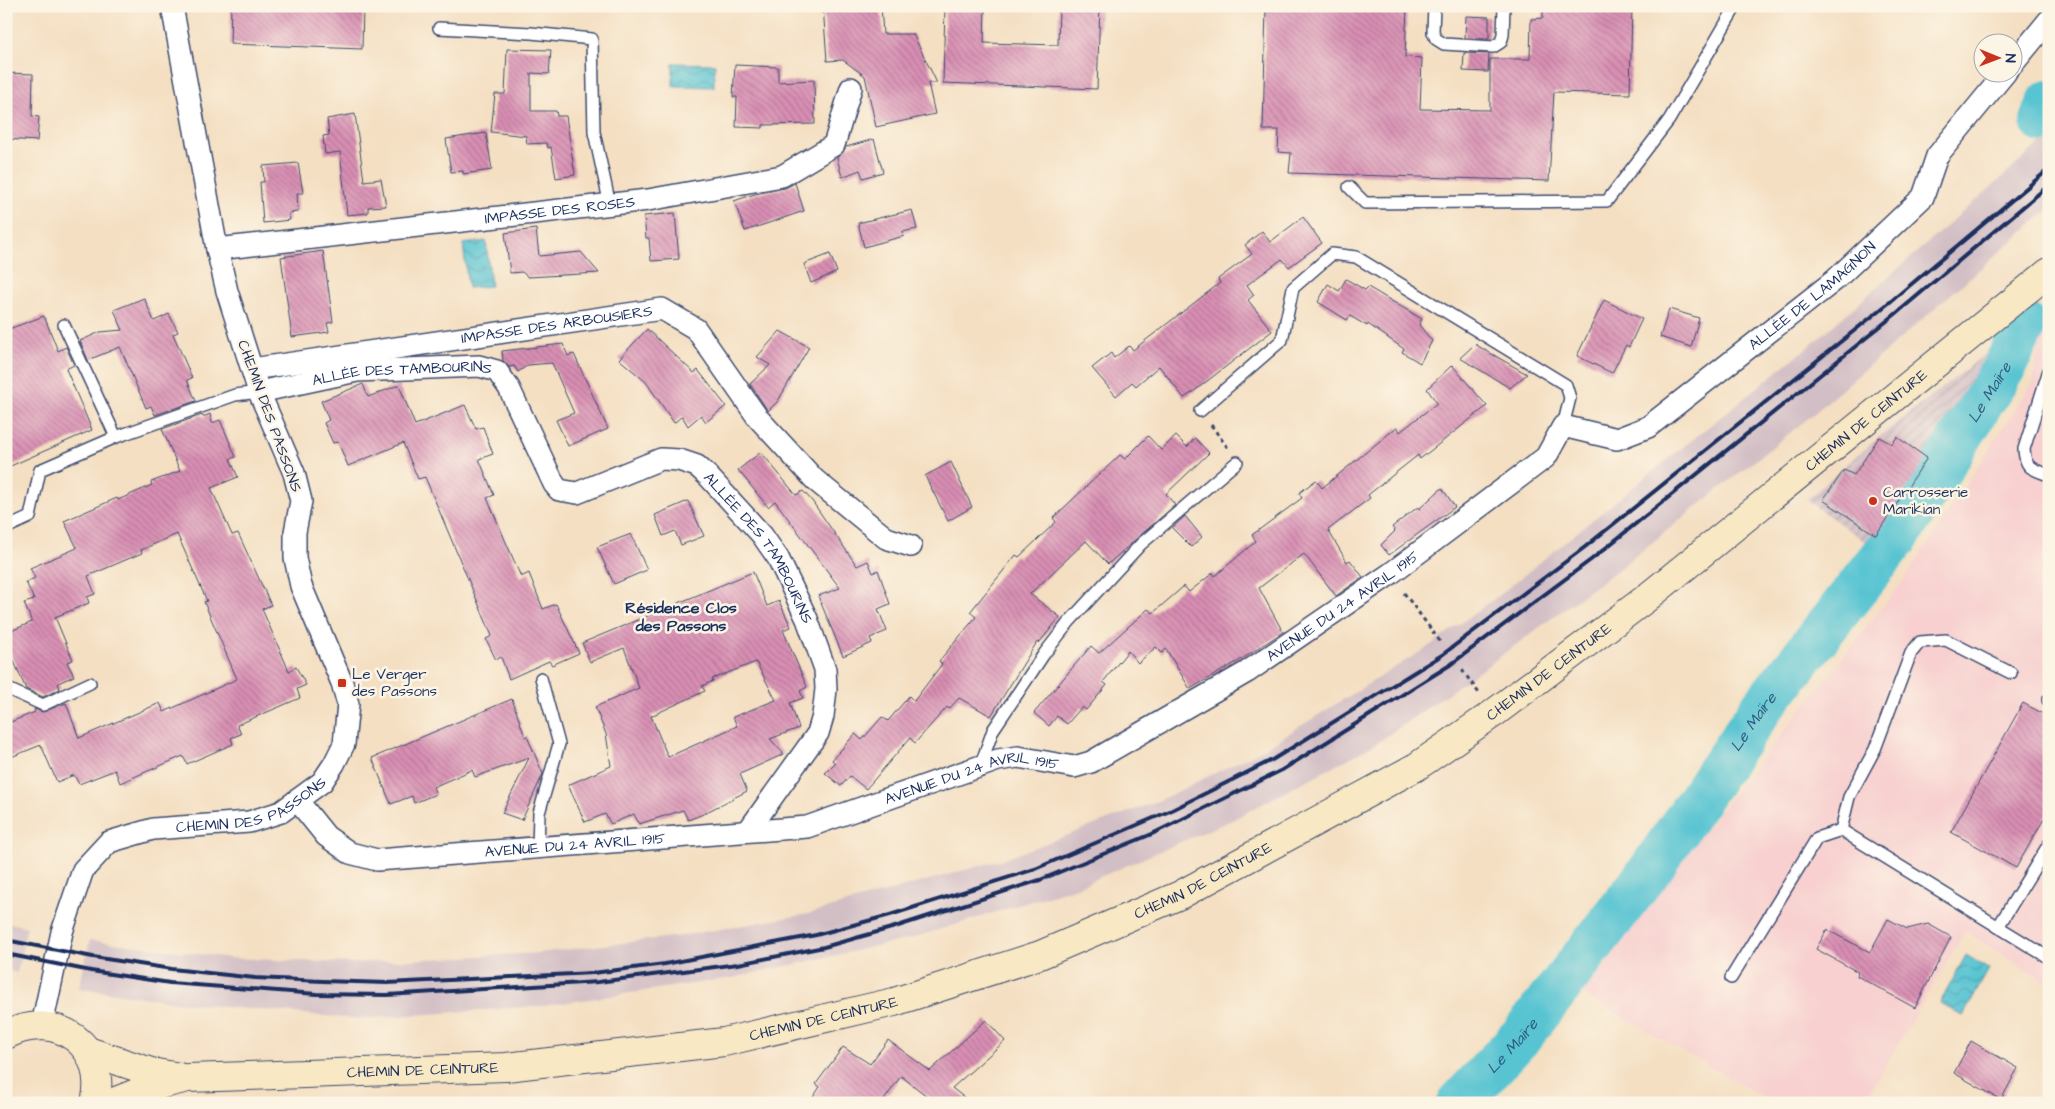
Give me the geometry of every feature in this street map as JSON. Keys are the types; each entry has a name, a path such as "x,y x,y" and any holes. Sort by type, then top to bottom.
{"main road":[{"name":"CHEMIN DE CEINTURE","path":"111,1103 154,1086 188,1078 506,1066 724,1042 894,1002 1040,955 1180,895 1416,767 1494,713 1644,600 2049,272"},
{"path":"6,1035 20,1028 42,1025 63,1030 77,1040 88,1052 96,1070 98,1090 95,1103"},
{"name":"CHEMIN DE CEINTURE","path":"88,1052 151,1072 188,1078"}],"street":[{"name":"CHEMIN DES PASSONS","path":"42,1025 62,932 83,870 109,842 153,829 249,822 281,812 322,782 344,744 348,704 342,683 301,586 295,558 295,532 301,501 294,473 259,392 227,291 217,249 172,6"},
{"path":"2022,53 2049,20"},
{"name":"ALLÉE DE LAMAGNON","path":"1563,426 1617,439 1648,427 1835,280 1923,197 1937,156 1998,82"},
{"name":"IMPASSE DES ROSES","path":"217,249 610,205 782,176 834,145 851,88"},
{"name":"IMPASSE DES ARBOUSIERS","path":"252,369 662,309 696,330 758,418 815,480 886,538 911,546"},
{"name":"ALLÉE DES TAMBOURINS","path":"259,392 357,371 479,366 497,371 508,388 554,484 559,490 577,493 661,459 679,460 697,466 762,535 778,558 807,618 825,669 826,689 823,716 818,733 748,831"},
{"name":"AVENUE DU 24 AVRIL 1915","path":"298,800 326,836 350,853 377,860 807,827 998,760 1018,758 1074,767 1091,762 1248,672 1390,574 1546,457 1563,426"}],"lane":[{"path":"1434,6 1433,32 1436,39 1444,44 1493,47 1501,42 1504,35 1504,6"},
{"path":"1349,187 1365,203 1607,201 1669,120 1736,6"},
{"path":"439,28 531,33 592,39 594,132 610,205"},
{"path":"1200,411 1282,340 1293,288 1332,254 1356,257 1566,385 1570,398 1563,426"},
{"path":"64,325 116,437"},
{"path":"2049,370 2024,449 2024,461 2030,468 2049,475"},
{"path":"6,528 30,518 40,470 116,437 236,395 259,392"},
{"path":"980,767 993,730 1044,654 1069,622 1141,544 1237,462"},
{"path":"1841,830 1849,797 1875,749 1911,653 1920,642 1946,640 2011,673"},
{"path":"538,849 539,813 559,744 541,678"},
{"path":"6,686 8,689 43,705 90,683"},
{"path":"1841,830 2049,958"},
{"path":"1731,978 1817,838 1841,830"},
{"path":"1998,927 2049,844"}],"path":[{"path":"1200,411 1237,462"},
{"path":"1390,574 1442,644"}],"shaded area":[{"path":"2049,136 2049,209 1811,416 1620,568 1487,666 1374,745 1232,820 1077,887 909,939 732,978 542,1006 357,1019 185,1003 79,988 90,940 231,958 350,963 538,953 680,936 808,914 1004,859 1158,801 1262,750 1428,647 1494,599 1819,338"},
{"path":"2049,298 2049,984 1965,931 1863,1103 1773,1103 1577,991 1904,580 2033,382 2046,300"},
{"path":"1992,349 1977,389 1937,458 1873,547 1806,500 1879,437"},
{"path":"6,922 27,927 17,973 6,970"}],"water":[{"path":"673,63 715,64 714,87 673,86"},
{"path":"486,241 491,286 468,288 463,244"},
{"path":"1966,955 1989,969 1963,1016 1940,1003"}],"building":[{"path":"231,6 363,7 362,49 230,44"},
{"path":"823,6 881,6 883,34 913,34 937,83 928,83 935,114 876,127 865,76 843,60 827,61"},
{"path":"945,6 985,6 984,43 1058,45 1059,6 1100,6 1097,89 943,83"},
{"path":"1266,6 1407,6 1405,57 1422,58 1420,109 1490,110 1490,59 1530,59 1531,19 1543,18 1543,6 1632,6 1630,94 1554,92 1549,181 1289,173 1291,153 1278,152 1279,130 1263,130"},
{"path":"1466,16 1489,17 1489,39 1465,38"},
{"path":"507,49 551,50 549,74 531,73 531,111 556,111 557,116 566,116 575,175 556,178 551,147 548,148 546,143 527,144 526,136 491,132 495,94 505,94"},
{"path":"1464,53 1489,54 1488,72 1463,71"},
{"path":"735,65 778,67 778,82 814,80 815,124 763,125 763,128 736,127 737,97 733,97"},
{"path":"6,73 33,74 32,116 39,117 37,141 6,139"},
{"path":"355,114 364,181 381,179 386,206 368,207 368,213 347,215 340,152 325,154 323,136 329,135 327,119"},
{"path":"486,133 492,170 463,174 463,171 451,172 446,139"},
{"path":"874,139 883,172 863,178 860,170 842,177 837,158 846,147"},
{"path":"298,163 303,193 297,193 298,212 289,213 290,220 263,223 260,182 264,182 263,166"},
{"path":"795,183 804,211 745,231 734,201 755,194 785,188"},
{"path":"912,210 917,229 902,232 904,236 864,247 858,223"},
{"path":"675,213 679,259 651,261 649,238 646,238 644,216"},
{"path":"1303,217 1322,243 1289,267 1282,259 1247,285 1254,295 1248,300 1272,331 1193,392 1184,398 1159,366 1136,386 1132,382 1116,396 1092,368 1111,353 1114,358 1129,346 1133,350 1220,283 1218,279 1252,254 1245,245 1262,231 1270,242"},
{"path":"536,229 539,256 581,252 599,273 528,277 522,272 510,273 505,233"},
{"path":"323,251 333,322 327,323 329,332 292,337 281,257"},
{"path":"830,254 837,272 811,283 804,264"},
{"path":"1346,279 1365,290 1368,287 1422,319 1419,325 1432,341 1420,363 1402,352 1404,349 1368,324 1367,326 1350,316 1347,320 1318,302 1328,284 1339,291"},
{"path":"144,298 154,321 169,314 178,332 173,334 192,378 187,380 196,401 155,415 151,406 146,408 120,347 88,360 80,341 100,332 123,330 114,310"},
{"path":"1604,300 1642,319 1629,347 1626,345 1612,373 1577,356"},
{"path":"1669,309 1699,318 1691,347 1660,337"},
{"path":"44,316 58,351 66,347 74,365 66,369 92,430 6,468 6,330"},
{"path":"647,329 694,373 698,370 726,406 706,422 701,415 688,426 682,416 674,423 646,382 619,359"},
{"path":"780,331 809,347 778,401 768,411 750,384 770,365 757,357"},
{"path":"563,344 568,356 574,354 608,429 568,446 556,420 574,413 552,363 528,365 518,372 514,366 509,367 503,361 502,351"},
{"path":"1475,344 1527,374 1510,388 1460,358"},
{"path":"1452,365 1487,406 1420,459 1418,455 1368,495 1370,498 1328,530 1347,562 1350,560 1363,577 1336,596 1304,554 1259,588 1283,632 1242,659 1190,689 1166,649 1162,653 1156,647 1138,663 1128,651 1103,682 1107,685 1086,710 1082,707 1067,724 1057,716 1049,726 1034,713 1091,646 1099,653 1148,609 1153,613 1184,586 1189,592 1213,573 1215,576 1256,541 1252,535 1302,498 1299,493 1316,480 1322,488 1397,427 1400,432 1437,403 1427,389"},
{"path":"363,384 368,397 399,385 415,425 465,405 476,429 483,427 493,454 479,459 494,495 487,498 521,577 529,573 543,609 556,604 579,653 552,665 549,661 509,679 501,657 496,660 486,639 492,636 425,477 418,479 403,443 348,466 338,442 333,443 324,423 329,420 321,401"},
{"path":"210,414 212,423 220,420 236,457 230,459 238,477 211,488 232,535 238,533 271,605 262,609 289,671 296,667 306,685 297,689 300,698 237,725 241,734 231,738 233,744 187,764 183,756 120,783 115,770 79,784 74,775 57,782 41,745 6,759 6,724 35,712 34,709 43,712 66,703 79,738 160,703 164,712 237,679 204,602 207,601 177,534 141,550 142,553 88,576 95,594 87,597 89,603 55,617 73,660 67,662 74,676 58,683 60,689 43,697 26,689 6,643 6,633 32,622 24,603 34,600 26,582 35,578 30,568 77,548 64,521 117,498 118,500 152,485 151,482 180,471 162,429"},
{"path":"1148,436 1161,450 1176,436 1187,447 1195,438 1209,453 1166,494 1175,505 1108,564 1086,541 1030,594 1060,617 1039,643 1037,642 991,716 959,698 949,709 947,707 915,743 910,738 866,789 850,776 841,786 825,773 835,763 832,760 855,734 862,740 882,717 888,721 909,696 914,701 942,664 939,661 976,617 970,612 1016,555 1019,557 1056,522 1053,518 1120,455 1125,459"},
{"path":"1879,437 1892,444 1897,437 1927,458 1876,535 1823,500 1844,470 1854,475"},
{"path":"761,452 796,495 803,491 812,501 857,566 868,561 873,573 878,570 890,604 878,609 887,631 870,638 872,643 843,656 818,596 840,588 775,501 768,507 738,470"},
{"path":"951,462 972,507 948,521 925,476"},
{"path":"1442,488 1455,507 1389,555 1381,545 1395,531 1392,527 1418,507 1419,509"},
{"path":"688,501 704,536 681,545 675,531 663,536 655,515"},
{"path":"1185,516 1202,537 1191,547 1172,528"},
{"path":"631,534 647,570 614,584 597,547"},
{"path":"753,572 767,606 779,601 791,627 783,630 807,687 800,691 803,698 790,703 799,728 770,739 784,754 740,774 747,791 701,815 688,820 683,810 639,824 634,814 611,824 605,814 585,822 568,785 611,766 606,734 595,707 639,688 624,648 590,662 582,643","holes":["756,662 776,700 733,717 737,726 668,757 651,716 705,691 702,686 713,681 712,679"]},
{"path":"512,699 525,737 527,736 543,774 522,820 502,813 529,758 475,777 472,770 433,787 436,794 414,803 412,796 391,804 372,758"},
{"path":"2023,703 2049,717 2049,810 2016,868 1951,832"},
{"path":"1888,919 1907,929 1928,924 1951,937 1915,1008 1857,976 1858,972 1816,949 1827,930 1870,952"},
{"path":"986,1020 1005,1041 952,1088 971,1103 936,1103 901,1076 882,1103 809,1103 820,1087 816,1084 843,1047 870,1064 888,1040 930,1071"},
{"path":"1971,1041 2018,1068 2001,1100 1954,1073"}],"waterway":[{"name":"Le Maïre","path":"2042,121 2049,102"},
{"name":"Le Maïre","path":"1459,1103 1523,1034 1648,873 1763,706 1899,535 2004,368 2025,324"}],"railway":[{"path":"6,940 93,957 172,969 255,978 387,983 593,973 665,964 816,935 890,915 1035,869 1172,810 1272,760 1442,655 1585,547 1890,302 2049,169"},
{"path":"6,954 91,971 170,983 317,994 387,995 598,982 738,964 824,947 895,927 1040,880 1152,834 1282,770 1450,665 1592,559 1898,312 2049,185"}],"place":[{"name":"Carrosserie Marikian","path":"1873,501"},
{"name":"Le Verger des Passons","path":"342,683"}],"district":[{"name":"Résidence Clos des Passons","path":"681,616"}]}
